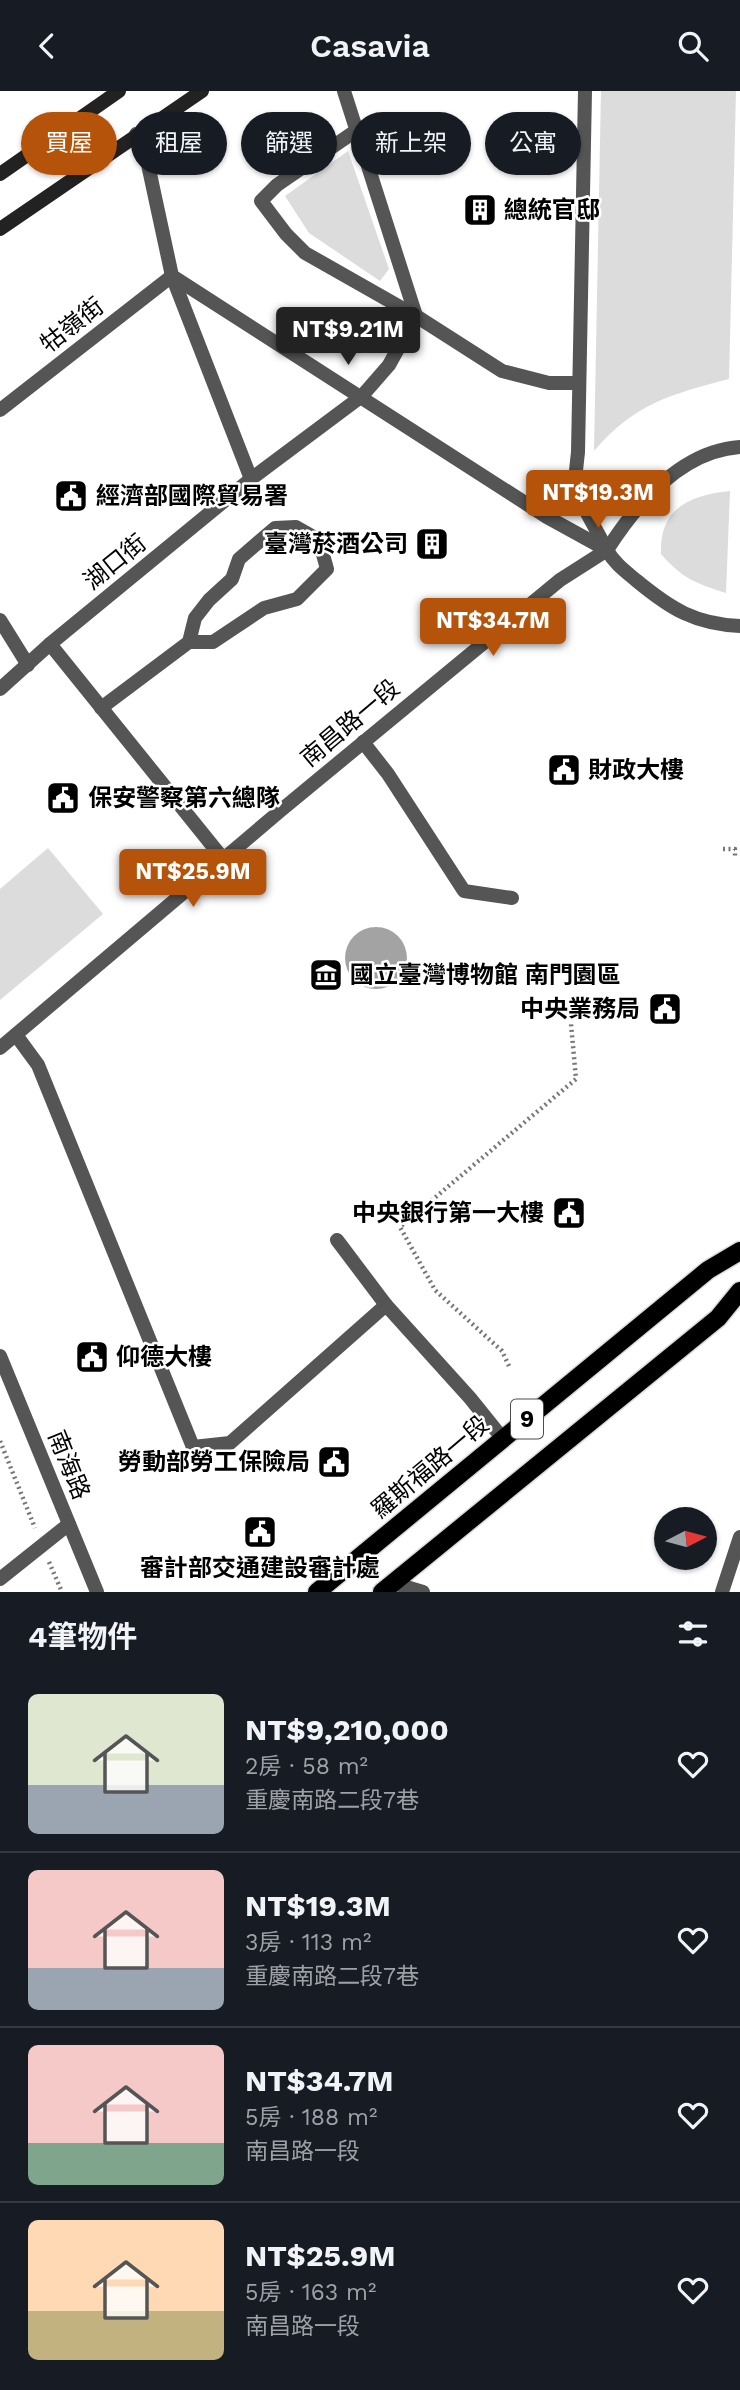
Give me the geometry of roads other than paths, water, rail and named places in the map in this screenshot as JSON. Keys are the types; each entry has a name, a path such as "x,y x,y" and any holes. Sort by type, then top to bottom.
{"main road":[{"path":"0,174 118,91"},
{"path":"170,112 202,91"},
{"path":"0,229 131,137"},
{"name":"羅斯福路一段","path":"317,1592 708,1270 740,1251"},
{"name":"9","path":"388,1587 718,1318 740,1291"}],"street":[{"path":"344,91 351,112"},
{"path":"585,91 578,452 574,489 613,561 673,608 694,619 740,626"},
{"path":"351,133 277,185 261,201 286,234 304,253 416,316 502,371 549,383 578,383"},
{"path":"150,175 172,276 251,479"},
{"path":"372,175 416,316"},
{"path":"172,276 537,511 607,550"},
{"name":"牯嶺街","path":"0,410 172,276"},
{"name":"湖口街","path":"0,689 50,644 251,479 362,396 388,365 416,316"},
{"path":"607,550 632,514 679,468 706,453 740,447"},
{"path":"101,708 189,642 213,642 264,608 297,599 327,569 320,540 296,527 275,528 239,559 232,579 209,600 195,618 189,642"},
{"name":"南昌路一段","path":"0,1048 560,580 607,550"},
{"path":"0,620 28,665"},
{"path":"50,644 224,860"},
{"path":"363,742 388,774 464,891 512,898"},
{"path":"16,1035 38,1065 193,1447 230,1443 386,1304"},
{"path":"337,1240 386,1304 503,1439"},
{"name":"南海路","path":"0,1356 97,1592"},
{"path":"0,1579 69,1524"},
{"path":"722,1592 740,1537"},
{"path":"388,1587 423,1592"}],"place":[{"name":"總統官邸","path":"480,210"},
{"name":"經濟部國際貿易署","path":"71,496"},
{"name":"臺灣菸酒公司","path":"432,544"},
{"name":"財政大樓","path":"564,770"},
{"name":"保安警察第六總隊","path":"63,798"},
{"name":"國立臺灣博物館 南門園區","path":"326,975"},
{"name":"中央業務局","path":"665,1009"},
{"name":"中央銀行第一大樓","path":"569,1213"},
{"name":"仰德大樓","path":"92,1357"},
{"name":"勞動部勞工保險局","path":"334,1462"},
{"name":"審計部交通建設審計處","path":"260,1532"}]}
